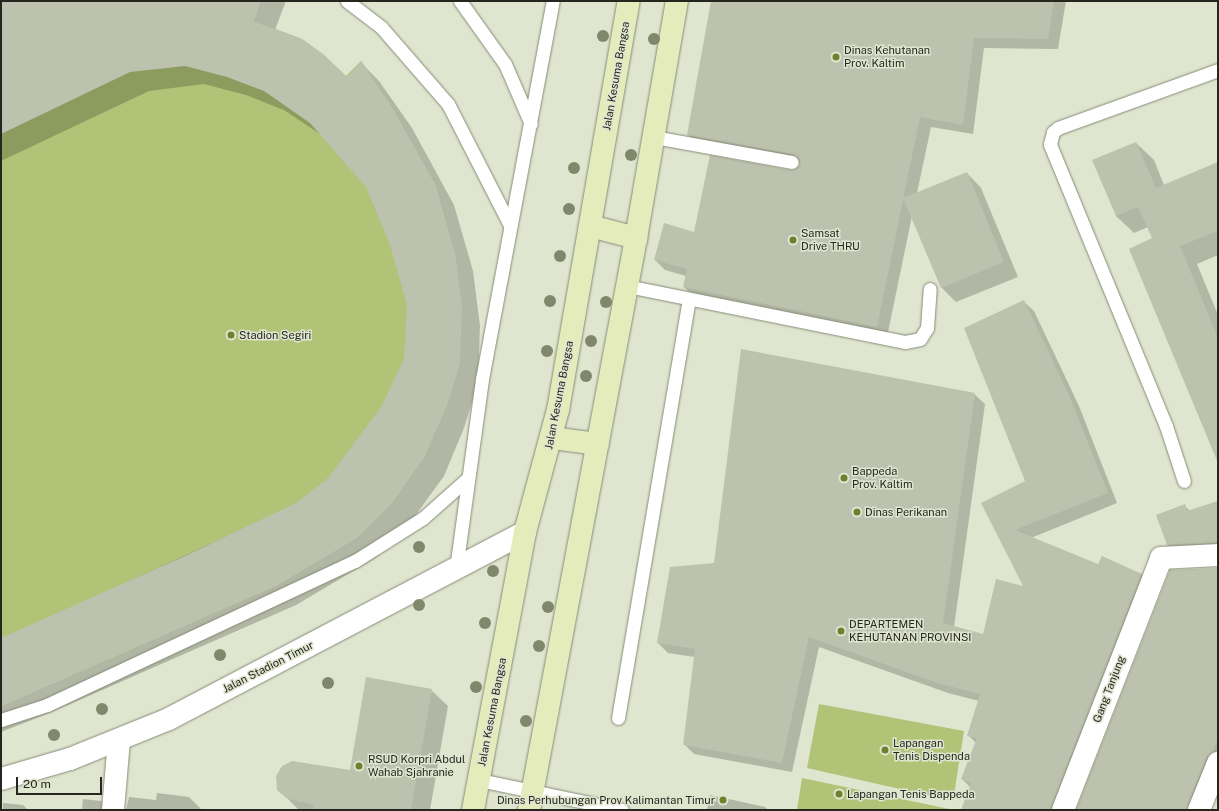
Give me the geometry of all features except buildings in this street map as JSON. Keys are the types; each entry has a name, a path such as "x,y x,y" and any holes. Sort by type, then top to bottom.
{"street":[{"name":"Jalan Kesuma Bangsa","path":"473,810 525,532 552,438 629,1"},
{"path":"530,801 636,238 677,1"},
{"path":"590,226 636,238"},
{"path":"552,438 598,444"},
{"name":"Jalan Stadion Timur","path":"1,778 70,760 169,719 525,532"},
{"name":"Gang Tanjung","path":"1063,810 1155,568 1161,558 1218,555"},
{"path":"112,810 118,740"},
{"path":"1199,810 1218,763"}],"lane":[{"path":"347,1 381,27 448,104 510,225"},
{"path":"460,1 505,64 531,124"},
{"path":"456,569 482,379 553,1"},
{"path":"1184,481 1166,426 1050,144 1053,132 1058,128 1218,70"},
{"path":"654,137 792,162"},
{"path":"627,286 905,342 920,339 927,328 930,289"},
{"path":"618,718 689,299"},
{"path":"1,720 47,705 355,561 423,518 468,478"},
{"path":"479,780 530,801 622,810"}],"green space":[{"name":"Stadion Segiri","path":"1,1 254,21 302,39 324,55 346,76 361,61 393,108 436,185 455,252 446,409 425,457 392,504 358,538 277,586 1,707"},
{"name":"Lapangan Tenis Dispenda","path":"819,704 964,731 953,801 807,768"},
{"name":"Lapangan Tenis Bappeda","path":"802,778 954,810 797,810"}],"place":[{"name":"Dinas Kehutanan Prov. Kaltim","path":"836,57"},
{"name":"Samsat Drive THRU","path":"793,240"},
{"name":"Stadion Segiri","path":"231,335"},
{"name":"Bappeda Prov. Kaltim","path":"844,478"},
{"name":"Dinas Perikanan","path":"857,512"},
{"name":"DEPARTEMEN KEHUTANAN PROVINSI","path":"841,631"},
{"name":"Lapangan Tenis Dispenda","path":"885,750"},
{"name":"RSUD Korpri Abdul Wahab Sjahranie","path":"359,766"},
{"name":"Lapangan Tenis Bappeda","path":"839,794"},
{"name":"Dinas Perhubungan Prov Kalimantan Timur","path":"723,800"}]}
